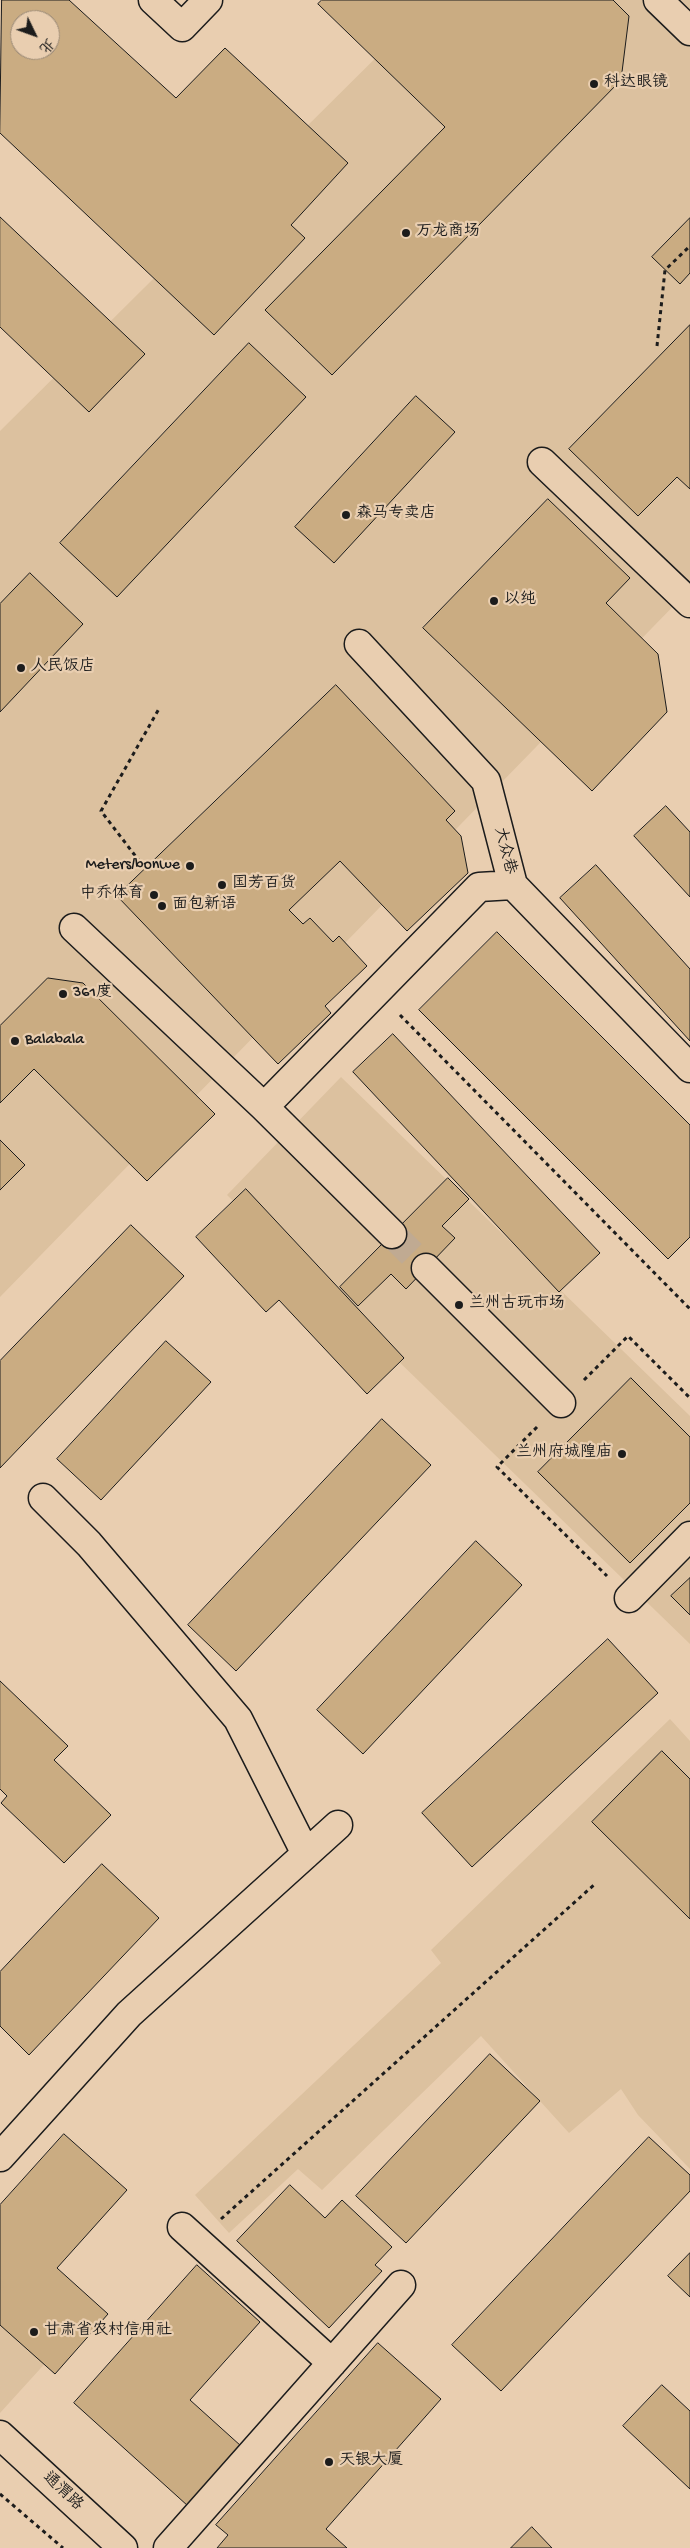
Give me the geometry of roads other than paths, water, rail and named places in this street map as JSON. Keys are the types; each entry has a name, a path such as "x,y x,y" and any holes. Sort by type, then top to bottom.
{"street":[{"path":"153,0 182,27 208,0"},
{"path":"658,0 690,31"},
{"path":"542,462 690,603"},
{"name":"大众巷","path":"359,644 486,781 512,885 690,1068"},
{"path":"264,1107 479,887 512,885"},
{"path":"74,928 264,1107 392,1234"},
{"path":"426,1268 561,1403"},
{"path":"43,1498 89,1544 238,1720 306,1854"},
{"path":"629,1598 690,1536"},
{"path":"0,2157 129,2014 338,1825"},
{"path":"189,2234 332,2363"},
{"path":"168,2548 401,2285"},
{"name":"通渭路","path":"0,2435 123,2548"}],"tunnel":[{"path":"392,1234 426,1268"}],"place":[{"name":"科达眼镜","path":"594,84"},
{"name":"万龙商场","path":"406,233"},
{"name":"森马专卖店","path":"346,515"},
{"name":"以纯","path":"494,601"},
{"name":"人民饭店","path":"21,668"},
{"name":"Meters/bonwe","path":"190,866"},
{"name":"国芳百货","path":"222,885"},
{"name":"中乔体育","path":"154,895"},
{"name":"面包新语","path":"162,906"},
{"name":"361度","path":"63,994"},
{"name":"Balabala","path":"15,1041"},
{"name":"兰州古玩市场","path":"459,1305"},
{"name":"兰州府城隍庙","path":"622,1454"},
{"name":"甘肃省农村信用社","path":"34,2332"},
{"name":"天银大厦","path":"329,2462"}]}
